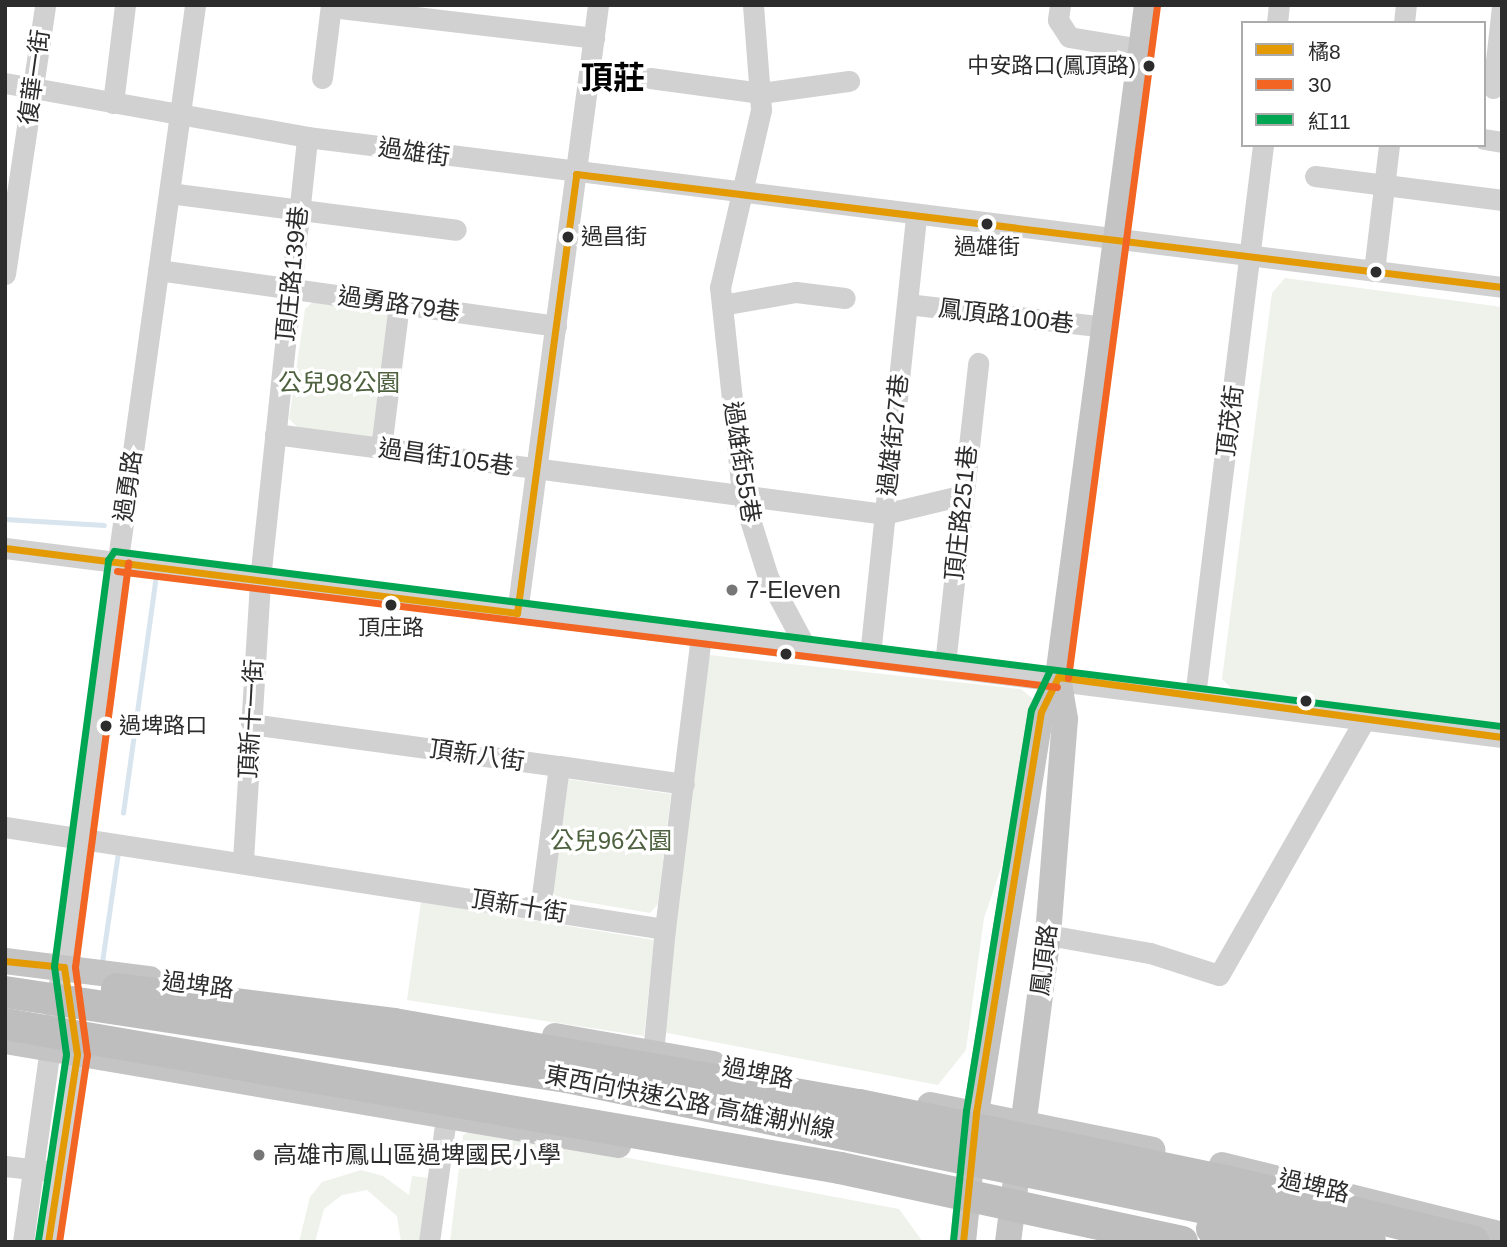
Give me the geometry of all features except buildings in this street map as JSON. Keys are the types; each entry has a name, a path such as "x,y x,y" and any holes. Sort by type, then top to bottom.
{"highway":[{"path":"5,976 394,1024 859,1105 975,1120 1474,1242"},
{"name":"東西向快速公路 高雄潮州線","path":"5,992 567,1077 1370,1242"},
{"name":"東西向快速公路 高雄潮州線","path":"5,1013 564,1099 1270,1242"},
{"path":"5,1024 840,1168 1012,1208 1182,1242"}],"main road":[{"name":"鳳頂路","path":"1008,1242 1048,935 1065,719 1058,677 1147,5"},
{"name":"鳳頂路","path":"963,1242 975,1120 1041,712 1058,677"},
{"name":"過埤路","path":"5,961 64,967 653,1053 975,1120"},
{"path":"5,1041 446,1118 967,1198"},
{"name":"過埤路","path":"1023,1130 1327,1187 1502,1235"},
{"path":"1012,1208 1132,1242"}],"street":[{"name":"復華一街","path":"5,274 45,5"},
{"path":"113,103 125,5"},
{"name":"過勇路","path":"48,1242 60,1173 64,967 195,5"},
{"path":"517,613 598,5"},
{"name":"過雄街55巷","path":"753,5 761,93 744,194 722,260 722,305 743,494 768,577 806,648"},
{"path":"1060,5 1058,20 1069,37 1141,50"},
{"path":"322,78 331,6 474,15 594,38"},
{"path":"1493,88 1502,6"},
{"path":"650,78 761,93 849,81"},
{"name":"過雄街","path":"5,83 307,137 576,174 1502,287"},
{"name":"頂庄路139巷","path":"260,579 307,137"},
{"name":"頂茂街","path":"1195,696 1263,147"},
{"path":"1374,271 1389,147"},
{"path":"1315,176 1502,200"},
{"path":"169,192 457,230"},
{"name":"過雄街27巷","path":"870,655 916,215"},
{"name":"過勇路79巷","path":"158,270 556,326"},
{"path":"722,305 796,292 845,298"},
{"path":"381,448 399,304"},
{"name":"鳳頂路100巷","path":"907,304 1105,327"},
{"name":"頂庄路251巷","path":"945,664 978,363"},
{"name":"過昌街105巷","path":"275,434 884,514"},
{"path":"884,514 963,495"},
{"path":"5,548 701,636 1058,677 1502,737"},
{"name":"頂新十一街","path":"243,860 260,579"},
{"path":"653,1053 665,929 701,636"},
{"path":"1048,935 1150,953 1219,975 1365,719"},
{"name":"頂新八街","path":"251,724 559,766 540,910"},
{"path":"559,766 684,784"},
{"name":"頂新十街","path":"5,827 243,860 665,929"},
{"name":"過勇路","path":"18,1229 64,1051"},
{"path":"429,1242 446,1118"},
{"path":"5,1166 60,1173"}],"green space":[{"path":"1285,278 1502,307 1502,727 1233,690 1222,679 1272,293"},
{"name":"公兒98公園","path":"316,299 389,308 377,433 372,438 298,428 289,419 305,309"},
{"path":"710,655 1021,689 1033,699 1015,827 984,918 966,1050 938,1085 657,1031 700,666"},
{"name":"公兒96公園","path":"567,779 671,794 658,904 650,913 557,897 550,889"},
{"path":"421,902 654,940 644,1036 407,1000"},
{"path":"475,1129 899,1209 923,1242 450,1242 463,1135"},
{"path":"361,1170 383,1176 409,1195 412,1176 429,1178 421,1242 401,1242 397,1216 367,1190 342,1195 324,1209 315,1242 299,1242 310,1197 322,1182"}],"waterway":[{"path":"5,519 104,525"},
{"path":"123,813 155,581"},
{"path":"102,962 118,852"}],"transit line":[{"name":"30","path":"1068,678 1157,6"},
{"name":"橘8","path":"576,174 1502,287"},
{"name":"橘8","path":"517,613 576,174"},
{"name":"橘8","path":"5,548 517,613"},
{"name":"紅11","path":"38,1240 66,1054 54,966 108,560 114,551 1502,726"},
{"name":"30","path":"59,1242 87,1055 75,967 128,562"},
{"name":"30","path":"117,571 1057,687"},
{"name":"紅11","path":"953,1241 966,1111 1031,710 1049,672"},
{"name":"橘8","path":"1058,677 1502,737"},
{"name":"橘8","path":"963,1242 976,1113 1041,712 1058,677"},
{"name":"橘8","path":"5,961 64,967"},
{"name":"橘8","path":"48,1242 77,1054 64,967"}],"place":[{"name":"中安路口(鳳頂路)","path":"1149,66"},
{"name":"過雄街","path":"987,224"},
{"name":"過昌街","path":"568,237"},
{"name":"7-Eleven","path":"732,590"},
{"name":"頂庄路","path":"391,605"},
{"name":"過埤路口","path":"106,726"},
{"name":"高雄市鳳山區過埤國民小學","path":"259,1155"}],"district":[{"name":"頂莊","path":"613,78"}]}
